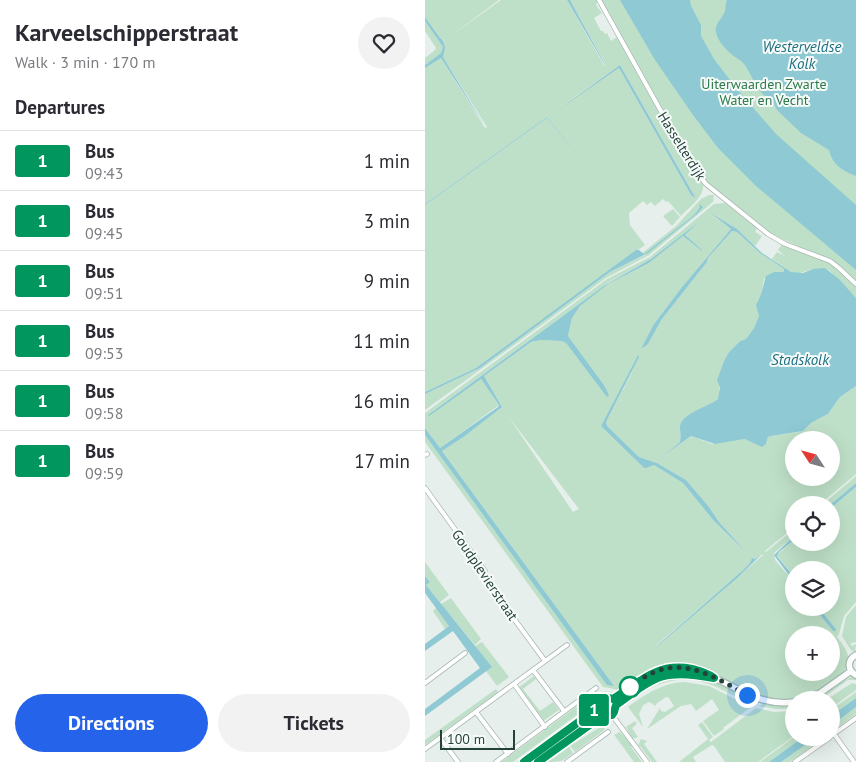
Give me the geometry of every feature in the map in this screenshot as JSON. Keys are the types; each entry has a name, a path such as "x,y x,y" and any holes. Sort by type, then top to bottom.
{"main road":[{"path":"823,691 854,673 849,662 856,655"},
{"path":"614,702 665,675 690,673 714,678 762,701 785,703"},
{"path":"524,762 597,708 600,699 606,697 614,702"},
{"path":"538,762 602,716 612,715 614,712 614,702"},
{"path":"597,708 602,716"}],"street":[{"name":"Hasselterdijk","path":"599,0 673,134 696,171 707,184 768,234 785,244 830,261 856,284"},
{"name":"Goudplevierstraat","path":"425,488 485,571 481,574 545,661"},
{"path":"425,749 567,645"},
{"path":"425,683 465,653"},
{"path":"533,670 564,712"},
{"path":"514,684 545,727"},
{"path":"496,762 596,688"},
{"path":"476,712 508,754"},
{"path":"612,715 647,762"},
{"path":"840,730 856,718"},
{"path":"567,762 608,732"},
{"path":"440,738 457,762"},
{"path":"795,762 817,746"},
{"path":"840,746 854,762"},
{"path":"575,756 579,762"}],"green space":[{"path":"425,0 499,0 449,37 501,0 567,0 605,67 606,65 570,0 598,0 596,5 602,13 594,18 601,31 605,34 607,33 611,41 617,37 684,155 703,184 703,189 696,202 681,216 668,201 666,202 663,199 655,206 651,202 647,205 643,201 629,213 630,225 645,245 476,368 425,392 425,205 547,118 594,173 547,117 425,204 425,68 441,58 485,128 487,127 443,57 444,40 440,38 425,17","holes":["620,65 695,197 691,195 619,68 552,113"]},
{"name":"Uiterwaarden Zwarte Water en Vecht","path":"601,0 856,0 856,282 834,262 771,234 707,182 677,137"},
{"path":"425,21 443,47 441,53 425,65 425,58 436,48 425,31"},
{"path":"714,195 713,202 649,255 606,278 425,410 425,394 480,368 610,272 645,255 697,214 703,207 700,207 694,215 644,254 641,254 676,226 701,199"},
{"path":"725,203 757,228 755,232 762,236 755,246 737,229 710,214 731,229 682,287 654,324 648,344 662,319 707,262 708,258 732,231 737,232 760,253 784,269 784,272 774,272 764,279 757,302 759,316 754,328 746,339 740,341 729,352 724,361 718,378 720,393 718,399 682,421 680,426 680,442 660,458 691,436 712,444 745,439 766,444 768,437 785,434 785,486 840,486 840,431 801,431 828,414 840,397 856,386 856,474 830,496 785,496 785,534 765,551 785,536 785,544 774,553 775,560 785,572 785,616 821,616 829,626 785,626 785,681 833,681 818,691 785,691 785,700 769,699 742,690 706,671 687,667 666,668 637,676 617,690 603,687 425,442 425,435 607,684 613,685 442,451 465,436 502,407 484,376 531,342 541,340 563,341 566,343 607,396 604,385 568,336 572,318 580,306 606,285 649,263 683,236 702,251 685,235 700,221 651,259 609,282 429,414 481,379 499,405 440,448 425,428 425,413 607,279 650,257 714,204","holes":["638,355 631,374 606,422 607,426 639,457 657,463 686,480 719,522 747,553 714,521 683,483 654,465 644,468 601,426","508,416 579,509 573,512","763,555 653,648 743,570 753,558 755,559"]},
{"path":"673,209 680,217 672,226 663,216"},
{"path":"782,244 820,258 834,266 856,287 856,298 829,270 813,269 796,274 772,259 777,252 785,256 778,250"},
{"path":"856,476 856,483 840,497 833,496"},
{"path":"856,487 856,602 844,616 840,630 840,626 834,626 825,616 840,616 840,561 785,561 785,565 777,555 785,548 785,551 840,551 840,500"},
{"path":"425,562 449,595 440,602 426,585 430,582 425,576"},
{"path":"451,598 481,639 475,645 441,604"},
{"path":"856,605 856,642 851,643 851,646 856,644 855,652 851,650 842,636 846,617"},
{"path":"437,607 449,626 445,629 433,611"},
{"path":"840,641 848,658 847,667 840,675"},
{"path":"482,642 509,677 497,686 486,671 491,667 475,646"},
{"path":"682,675 703,677 714,681 756,702 754,705 713,685 688,680 675,680 644,691 657,683 656,680"},
{"path":"534,676 536,679 523,689 540,711 553,702 559,710 543,721 518,688"},
{"path":"853,676 856,676 856,680 848,680 833,691 827,691"},
{"path":"685,682 709,686 751,707 714,736 703,721 719,710 712,699 696,711 691,704 681,706 647,729 660,708 661,711 665,712 674,706 669,698 666,697 656,706 649,702 643,705 639,714 643,727 628,707 662,687"},
{"path":"852,683 856,684 856,690 840,702 840,691"},
{"path":"496,689 498,692 425,745 425,740"},
{"path":"607,691 616,694 600,696 591,710 595,697"},
{"path":"856,692 856,698 840,710 840,704"},
{"path":"582,700 587,706 585,709 513,762 501,762 583,702"},
{"path":"764,704 785,706 785,709 776,709 759,706"},
{"path":"856,707 856,714 840,726 840,719"},
{"path":"756,708 774,712 785,711 785,742 758,762 725,762 712,745 693,757 696,762 679,762 708,739 698,725 702,722 713,737 709,740 711,742"},
{"path":"587,710 588,714 522,762 517,762"},
{"path":"590,716 592,720 535,762 526,762"},
{"path":"635,721 637,724 632,728 638,737 632,738 626,727"},
{"path":"596,723 600,725 545,762 539,762"},
{"path":"602,726 605,728 603,731 575,752 570,746"},
{"path":"620,732 632,745 631,747 642,762 634,762 614,735"},
{"path":"641,739 647,741 644,744 657,762 652,762 640,746 638,746"},
{"path":"785,744 785,746 791,746 769,762 760,762"},
{"path":"804,746 813,746 790,762 781,762"},
{"path":"569,747 573,753 567,758 562,761 548,762"}],"water":[{"path":"567,0 570,0 606,67"},
{"path":"620,0 690,0 691,6 701,25 701,36 714,59 736,88 776,134 856,205 856,270 756,186 718,148 655,60"},
{"name":"Westerveldse Kolk","path":"727,0 856,0 856,176 838,166 830,155 829,150 801,133 777,110 772,100 759,90 743,63 721,43 716,29 725,11"},
{"path":"425,17 443,40 445,48 443,57 486,128 441,58 425,68 425,65 441,53 443,47 425,21"},
{"path":"620,65 695,198 691,195 619,68 552,114"},
{"path":"547,117 594,174 547,118 425,205 425,204"},
{"path":"699,204 703,207 697,214 648,253 610,272 480,368 425,394 425,392 476,368 636,250 644,254 694,215 700,207"},
{"name":"Stadskolk","path":"710,213 737,229 762,253 791,272 803,273 813,269 825,268 839,279 856,298 856,386 840,397 828,414 811,423 803,431 785,431 785,434 768,437 766,444 762,447 745,439 715,444 691,436 660,458 680,442 680,426 682,421 718,399 720,388 717,380 724,361 729,352 740,341 746,339 754,328 759,316 756,305 766,276 774,272 784,272 784,269 760,253 737,232 732,231 708,258 707,262 662,319 648,344 641,349 654,324 682,287 731,229"},
{"path":"700,221 685,235 702,251 683,236 649,263 608,284 580,306 572,318 568,336 604,385 609,395 607,397 566,343 562,341 541,340 531,342 484,376 502,407 465,436 442,451 614,686 607,685 425,435 425,428 440,448 498,407 499,405 481,379 428,415 605,285 651,259"},
{"path":"638,355 639,357 606,422 607,426 639,457 657,463 686,480 719,522 747,553 714,521 683,483 654,465 644,468 601,426"},
{"path":"856,483 856,487 840,500 840,497"},
{"path":"785,545 785,547 777,556 785,566 785,570 774,555"},
{"path":"762,554 736,579 653,649 743,570 752,558 755,559"},
{"path":"425,576 430,582 426,585 492,667 425,716 425,709 480,668 453,631 425,651 425,644 449,626 425,593"},
{"path":"821,616 825,616 834,626 829,626"},
{"path":"856,698 856,707 840,719 840,710"},
{"path":"791,746 804,746 781,762 769,762"}],"bus line":[{"name":"1","path":"524,762 591,713 597,708 600,699 606,697 613,699 651,674 666,669 680,668 705,672 714,678 698,674 681,673 665,675 651,680 616,705 612,715 602,716 538,762"}],"route":[{"path":"630,687 645,676 658,671 680,668 709,674 747,695"}]}
